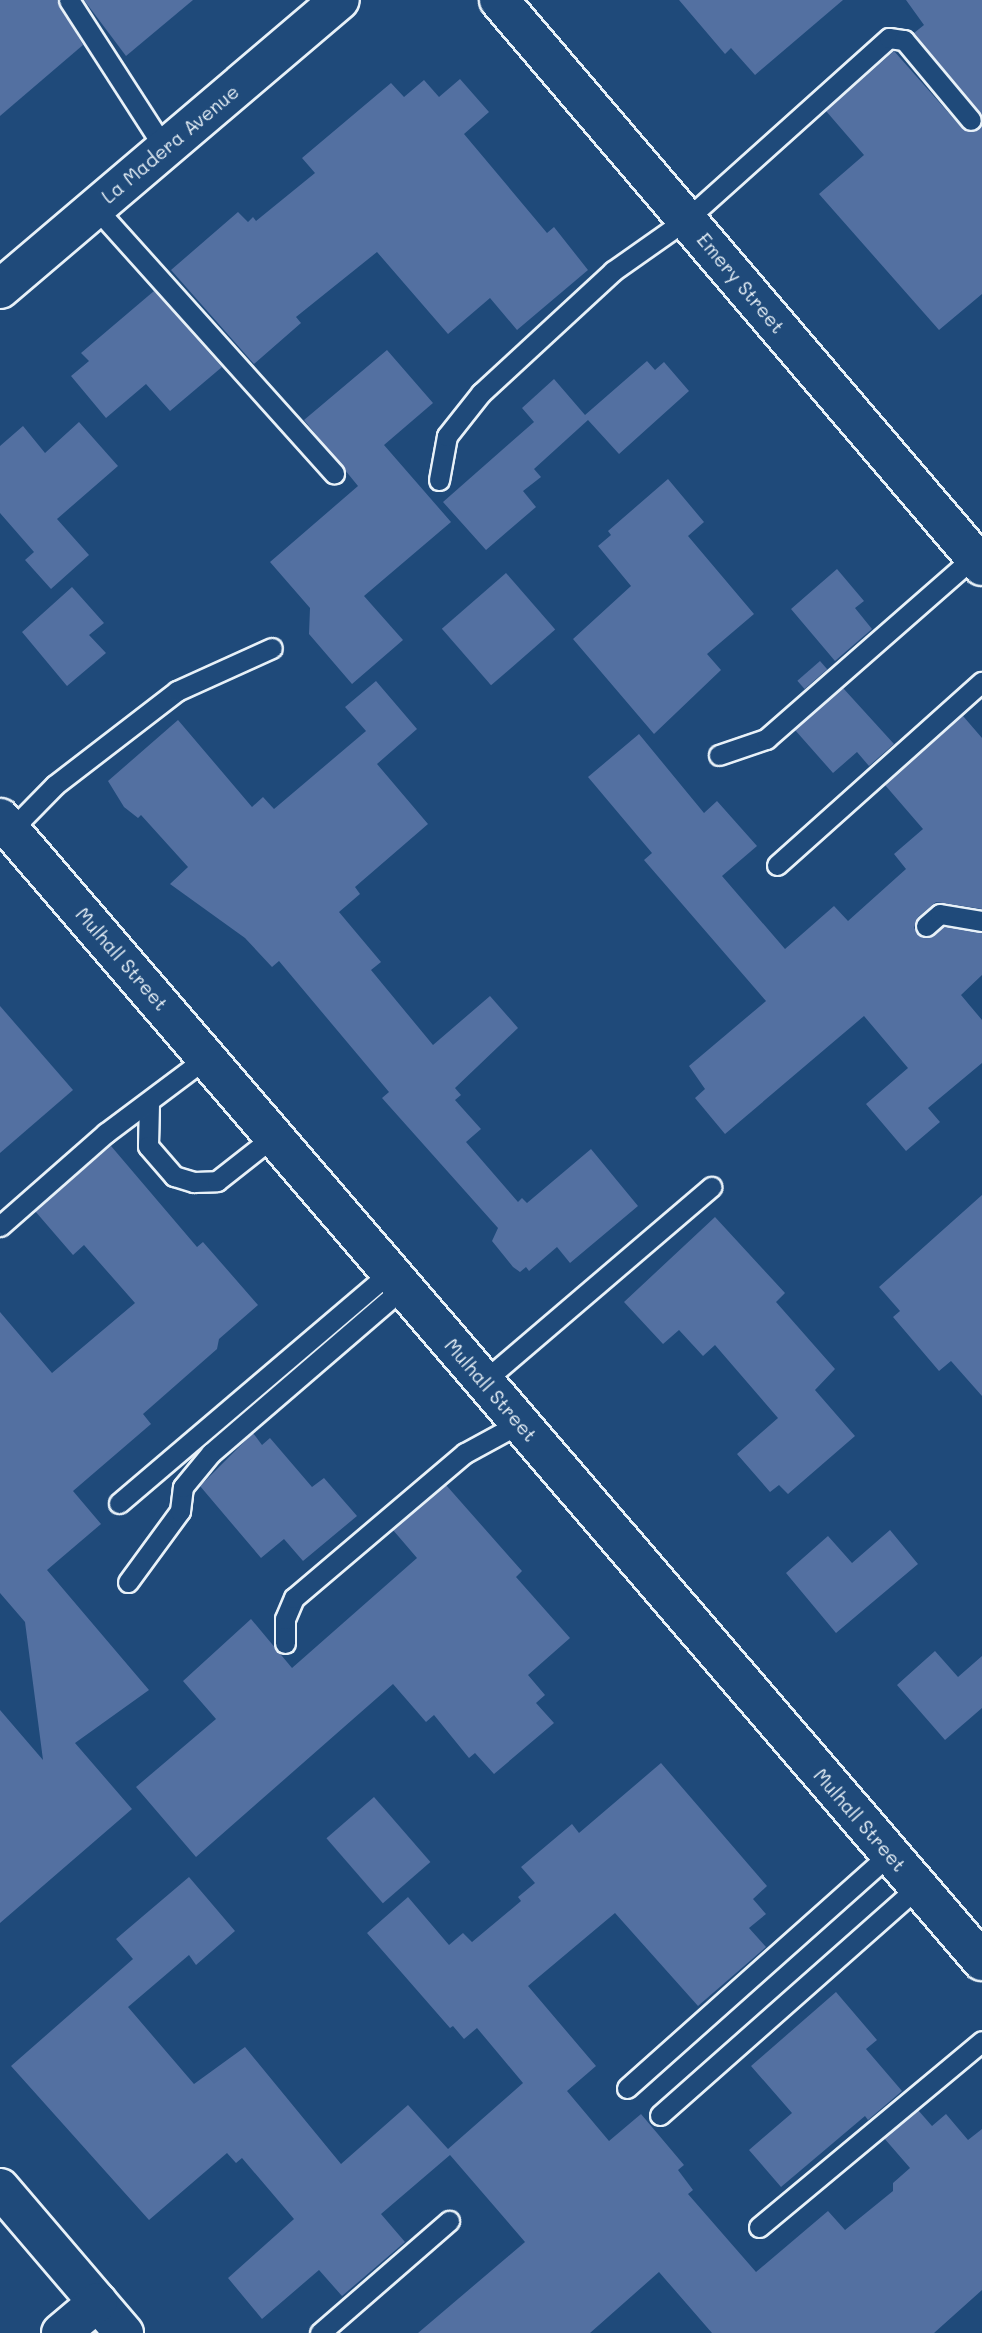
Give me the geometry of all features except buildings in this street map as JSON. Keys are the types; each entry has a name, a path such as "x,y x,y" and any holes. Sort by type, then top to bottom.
{"street":[{"name":"La Madera Avenue","path":"0,289 340,0"},
{"name":"Emery Street","path":"499,0 978,562"},
{"name":"Mulhall Street","path":"5,824 982,1961"},
{"path":"0,2188 124,2333"},
{"path":"61,2333 98,2302"}],"lane":[{"path":"69,0 165,149"},
{"path":"439,480 447,436 471,403 613,271 687,219 895,36 904,40 971,120"},
{"path":"95,207 334,473"},
{"path":"719,755 766,739 978,562"},
{"path":"5,824 177,691 272,649"},
{"path":"776,865 982,682"},
{"path":"926,926 940,914 982,921"},
{"path":"0,1226 106,1133 149,1104 206,1058"},
{"path":"149,1104 148,1146 174,1176 194,1182 217,1181 274,1137"},
{"path":"484,1381 711,1187"},
{"path":"119,1503 396,1280"},
{"path":"128,1582 180,1511 183,1487 211,1453 396,1280"},
{"path":"285,1643 285,1619 294,1598 465,1453 520,1423"},
{"path":"627,2088 890,1854"},
{"path":"660,2115 918,1887"},
{"path":"759,2227 982,2041"},
{"path":"320,2333 449,2221"}]}
